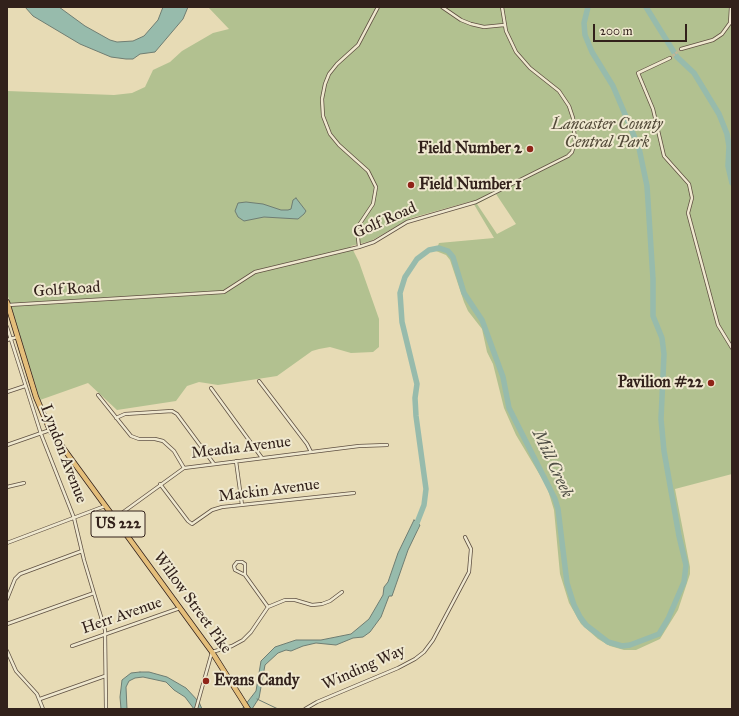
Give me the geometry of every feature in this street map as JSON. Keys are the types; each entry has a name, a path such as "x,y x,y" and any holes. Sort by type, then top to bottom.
{"highway":[{"name":"Willow Street Pike","path":"7,304 36,397 50,430 212,652 248,709"}],"street":[{"path":"359,247 357,228 373,204 376,187 368,172 339,145 330,134 323,116 322,99 325,84 330,74 337,64 358,45 378,7"},
{"path":"442,7 461,20 472,24 484,27 504,24"},
{"name":"Golf Road","path":"7,304 222,292 228,290 240,280 255,272 374,242 407,222 476,202 558,161 572,152 575,146 573,118 567,102 555,86 534,72 521,59 511,43 504,24 502,7"},
{"path":"681,49 713,40 722,34 730,23 731,7"},
{"path":"670,58 638,73 653,109 664,156 689,184 692,198 688,213 718,325 732,348"},
{"name":"Lyndon Avenue","path":"7,327 41,434 74,518 106,634 106,709"},
{"path":"7,340 18,337"},
{"path":"259,381 307,444 311,452"},
{"path":"7,392 25,386"},
{"path":"211,388 262,458"},
{"path":"98,395 128,434 134,438 155,439 168,444 184,468"},
{"path":"116,418 125,414 172,411 177,414 214,464"},
{"path":"7,445 50,430"},
{"name":"Meadia Avenue","path":"114,519 160,484 184,468 359,446 387,445"},
{"path":"236,461 242,505"},
{"path":"7,488 24,483"},
{"name":"Mackin Avenue","path":"160,484 191,524 215,509 354,493"},
{"path":"7,543 105,506"},
{"name":"Winding Way","path":"305,709 317,702 398,668 415,659 424,652 433,640 469,572 471,549 465,537"},
{"path":"7,599 15,579 20,574 82,551"},
{"path":"245,575 245,564 242,562 237,562 234,565 235,570 245,575 268,607"},
{"path":"7,624 94,592"},
{"path":"196,709 212,652 232,646 242,640 268,607 285,600 294,600 312,605 322,604 342,592"},
{"name":"Herr Avenue","path":"72,646 180,608"},
{"path":"7,651 16,671 40,699 44,709"},
{"path":"40,699 106,676"}],"green space":[{"name":"Lancaster County Central Park","path":"208,7 732,7 732,474 675,489 690,567 690,574 678,610 660,639 636,650 624,650 610,646 598,639 581,624 569,603 560,574 554,510 547,487 516,435 504,408 493,364 487,352 482,329 468,311 450,260 446,255 436,251 439,243 494,238 472,201 411,218 371,241 351,246 359,262 379,319 379,347 373,352 351,353 330,347 319,349 312,351 277,376 218,385 199,382 187,386 176,401 117,410 88,383 40,400 7,293 7,91 114,95 132,93 145,87 153,70 170,62 182,51 213,33 229,29","holes":["496,194 516,224 497,234 477,204"]}],"shaded area":[{"path":"25,7 59,7 85,26 110,40 117,42 133,41 144,36 158,20 163,7 188,7 183,19 155,52 140,54 133,59 126,59 111,57 80,44 33,16"},
{"path":"296,198 306,211 298,219 264,217 244,221 238,217 235,211 238,203 246,202 263,204 281,210 288,210 291,209 293,200"},
{"path":"414,520 420,525 408,550 392,596 389,596 381,617 370,632 363,637 353,638 336,645 316,643 291,651 286,650 278,653 265,665 259,698 252,709 242,709 256,691 261,661 275,647 296,640 321,640 351,634 369,619 383,595 384,587 388,582 398,553"},
{"path":"149,672 167,677 186,688 199,702 202,709 194,709 185,697 174,690 166,682 143,677 135,678 129,681 126,687 127,709 121,709 120,697 122,680 131,673"}],"waterway":[{"name":"Mill Creek","path":"415,528 424,505 426,489 416,416 415,398 417,384 402,322 400,293 405,277 417,259 429,250 439,248 448,251 453,257 464,293 482,320 503,377 509,408 555,499 558,509 567,583 574,605 580,617 586,625 608,642 622,646 630,645 659,634 668,619 684,582 686,565 679,536 664,451 661,419 664,354 662,338 653,316 653,279 647,186 639,148 630,126 613,86 592,52 585,35 584,23 588,7"},
{"name":"Mill Creek","path":"646,7 677,57 694,73 719,114 727,134 729,146 728,166 732,183"},
{"path":"257,699 278,709"}],"tunnel":[{"path":"670,58 681,49"}],"place":[{"name":"Field Number 2","path":"530,149"},
{"name":"Field Number 1","path":"411,185"},
{"name":"Pavilion #22","path":"711,383"},
{"name":"Evans Candy","path":"206,681"}]}
